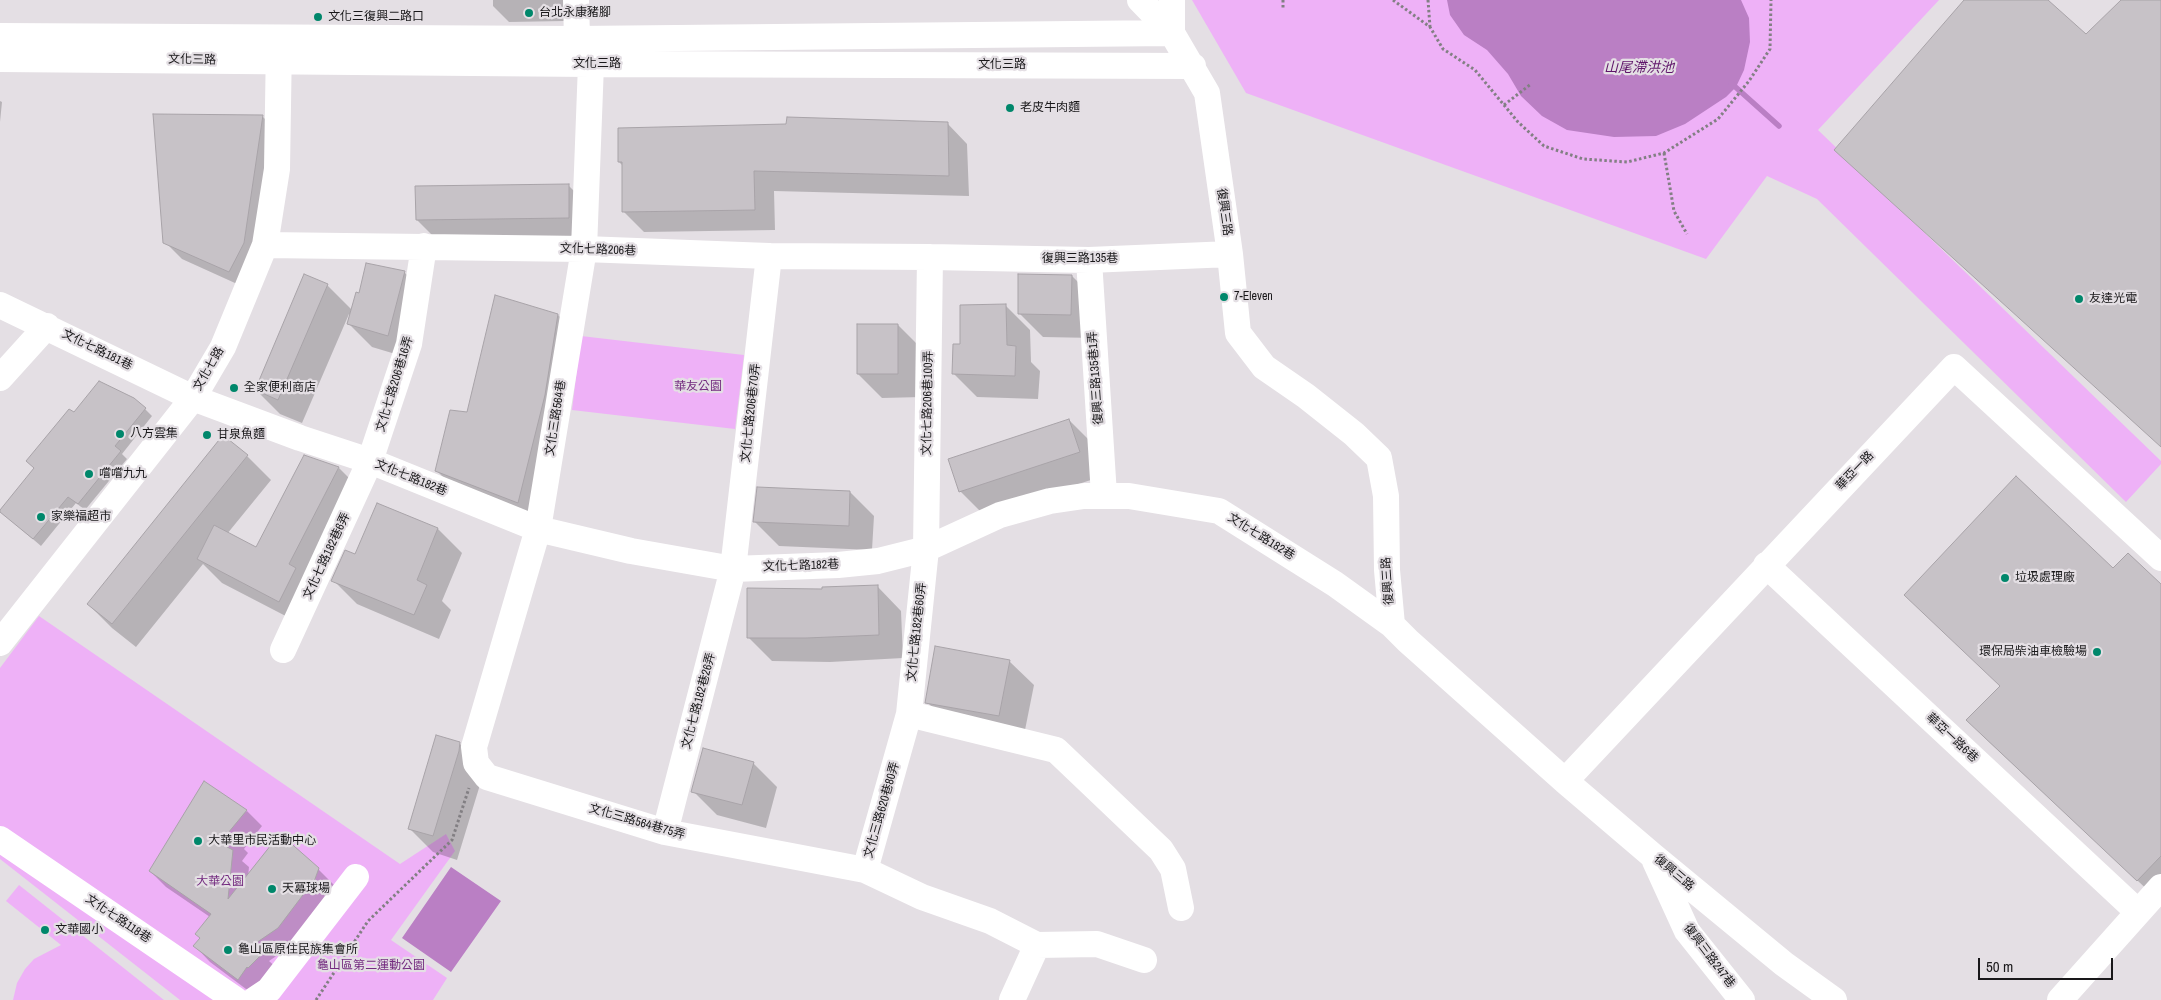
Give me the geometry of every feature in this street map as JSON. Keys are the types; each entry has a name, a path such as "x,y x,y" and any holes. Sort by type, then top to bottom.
{"street":[{"path":"576,0 577,39 591,64"},
{"name":"復興三路","path":"1140,0 1172,33 1193,66 1207,93 1230,254 1238,333 1264,367 1354,434 1379,458 1386,496 1386,570 1392,625 1565,781 1653,856 1784,964 1834,1000"},
{"path":"1172,0 1172,33"},
{"name":"文化三路","path":"0,59 577,39 1172,33"},
{"name":"文化三路","path":"0,36 591,64 1193,66"},
{"name":"文化七路","path":"0,643 193,398 223,347 265,245 277,169 279,49"},
{"name":"文化三路564巷","path":"476,764 474,747 538,530 584,248 591,64"},
{"name":"文化七路206巷","path":"265,245 584,248 768,256 930,257"},
{"name":"文化七路206巷16弄","path":"370,461 409,344 424,246"},
{"name":"復興三路135巷","path":"930,257 1089,260 1230,254"},
{"name":"文化七路206巷70弄","path":"733,569 768,256"},
{"name":"文化七路206巷100弄","path":"926,549 930,257"},
{"name":"復興三路135巷1弄","path":"1089,260 1104,495"},
{"name":"文化七路181巷","path":"0,305 193,398"},
{"path":"0,378 47,326"},
{"name":"華亞一路","path":"1565,781 1954,367 2161,558"},
{"name":"文化七路182巷","path":"193,398 300,438 370,461 538,530 631,551 733,569 838,565 878,561 926,549 1000,515 1050,501 1104,495 1139,498 1219,511 1306,564 1392,625"},
{"name":"文化七路182巷6弄","path":"284,650 370,461"},
{"name":"文化七路182巷60弄","path":"909,714 926,549"},
{"name":"華亞一路6巷","path":"1766,565 2138,912"},
{"name":"文化七路182巷26弄","path":"665,832 733,569"},
{"path":"909,714 1056,750 1161,850 1173,869 1181,908"},
{"name":"文化三路620巷80弄","path":"909,714 865,870 922,897 990,921 1037,945 1097,944 1144,960"},
{"name":"文化三路564巷75弄","path":"476,764 487,777 665,832 865,870"},
{"name":"文化七路118巷","path":"0,838 236,1000"},
{"name":"復興三路247巷","path":"1653,856 1687,931 1742,1000"},
{"path":"254,1000 269,990 356,878"},
{"path":"2060,1000 2161,887"},
{"path":"1012,1000 1037,945"}],"path":[{"path":"1283,0 1283,8"},
{"path":"1393,0 1430,27 1444,49 1475,70 1518,122 1544,146 1583,159 1627,162 1664,153 1718,119 1749,81 1770,49 1771,0"},
{"path":"1428,0 1430,27"},
{"path":"1504,105 1531,84"},
{"path":"1664,153 1672,190 1674,211 1687,234"},
{"path":"316,1000 368,921 452,840 476,764"}],"green space":[{"path":"1192,0 1939,0 1818,130 2161,461 2161,464 2126,502 1817,199 1767,176 1706,259 1246,93"},
{"name":"華友公園","path":"581,336 744,355 735,429 572,410"},
{"name":"大華公園","path":"39,616 400,864 446,834 455,851 391,940 447,978 433,1000 180,1000 0,859 0,668"},
{"path":"19,885 164,1000 13,1000 17,983 25,969 34,959 61,945 6,901"}],"water":[{"name":"山尾滯洪池","path":"1447,0 1741,0 1749,18 1750,42 1744,70 1736,87 1726,97 1685,124 1656,136 1614,137 1567,130 1542,116 1521,96 1508,74 1487,50 1464,35 1450,15"},
{"path":"451,867 501,901 451,972 402,938"}],"building":[{"name":"友達光電","path":"1964,0 2048,0 2086,34 2121,0 2161,0 2161,447 1834,150"},
{"path":"153,114 263,115 244,243 229,272 163,243"},
{"path":"787,117 948,122 949,176 754,171 755,210 622,212 622,162 618,162 618,128 786,124"},
{"path":"569,184 569,218 416,220 415,186"},
{"path":"366,263 405,271 388,336 347,324 356,292 359,293"},
{"path":"304,274 328,284 278,400 255,390"},
{"path":"1018,274 1072,275 1071,315 1018,314"},
{"path":"495,295 558,314 545,395 518,503 435,471 450,410 467,412"},
{"path":"1006,304 1007,345 1016,346 1015,376 952,374 953,344 960,344 960,305"},
{"path":"857,324 898,324 898,374 857,374"},
{"path":"99,381 134,398 146,408 115,446 121,451 78,504 68,497 33,539 0,512 0,510 34,468 26,461 69,409 74,412"},
{"path":"1069,419 1080,452 959,492 948,459"},
{"path":"223,435 248,455 112,624 87,604"},
{"path":"304,455 339,467 289,564 296,568 279,602 197,559 214,525 256,547"},
{"name":"環保局柴油車檢驗場","path":"2016,476 2113,568 2128,553 2161,584 2161,856 2137,881 1966,720 2000,686 1904,595"},
{"path":"757,487 850,491 849,526 753,522"},
{"path":"377,503 438,528 417,580 427,585 414,615 331,581 345,550 355,554"},
{"path":"878,585 879,635 747,638 747,588 822,589 822,587"},
{"path":"935,646 1010,660 999,716 925,703"},
{"path":"436,735 460,742 459,751 433,836 408,829"},
{"path":"703,748 754,762 742,805 691,792"},
{"path":"204,781 247,810 228,833 233,837 225,846 233,850 228,899 271,845 286,839 319,868 315,879 278,928 253,945 263,953 247,967 238,980 193,946 200,938 195,934 211,914 149,871"}],"waterway":[{"path":"1731,83 1779,126"}],"place":[{"name":"台北永康豬腳","path":"529,13"},
{"name":"文化三復興二路口","path":"318,17"},
{"name":"老皮牛肉麵","path":"1010,108"},
{"name":"7-Eleven","path":"1224,297"},
{"name":"友達光電","path":"2079,299"},
{"name":"全家便利商店","path":"234,388"},
{"name":"八方雲集","path":"120,434"},
{"name":"甘泉魚麵","path":"207,435"},
{"name":"嚐嚐九九","path":"89,474"},
{"name":"家樂福超市","path":"41,517"},
{"name":"垃圾處理廠","path":"2005,578"},
{"name":"環保局柴油車檢驗場","path":"2097,652"},
{"name":"大華里市民活動中心","path":"198,841"},
{"name":"天冪球場","path":"272,889"},
{"name":"文華國小","path":"45,930"},
{"name":"龜山區原住民族集會所","path":"228,950"}],"park label":[{"name":"龜山區第二運動公園","path":"371,966"}]}
